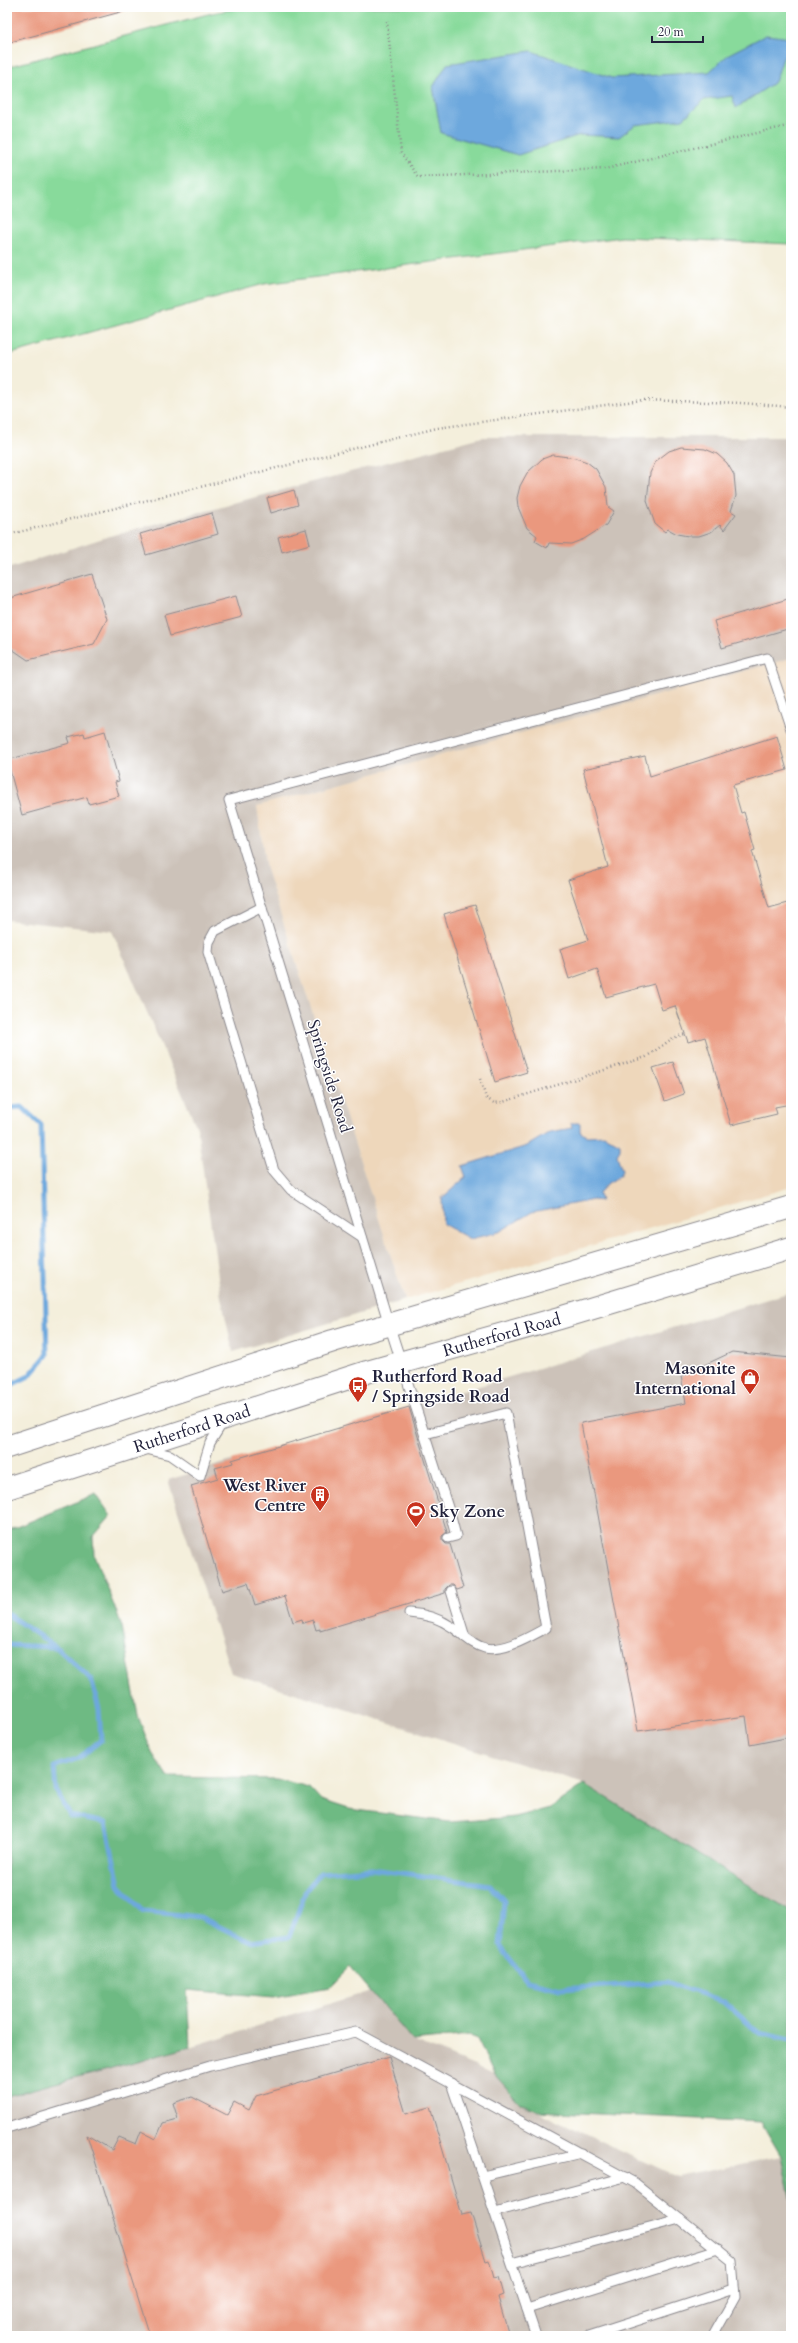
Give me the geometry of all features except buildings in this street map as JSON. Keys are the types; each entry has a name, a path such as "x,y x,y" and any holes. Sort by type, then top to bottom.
{"main road":[{"path":"7,1447 390,1325 791,1207"},
{"name":"Rutherford Road","path":"7,1488 401,1362 567,1316 791,1248"}],"lane":[{"name":"Springside Road","path":"448,1538 456,1536 362,1237 229,800 767,658 791,729"},
{"path":"262,907 215,931 208,942 208,952 274,1170 291,1190 362,1237"},
{"path":"409,1613 423,1614 440,1620 481,1647 499,1648 518,1642 546,1628 506,1413 425,1434"},
{"path":"139,1447 170,1455 200,1476 210,1443 227,1417"},
{"path":"452,1591 466,1637"},
{"path":"7,2128 210,2066 356,2032 634,2182 732,2260 735,2297 713,2336"},
{"path":"452,2084 536,2336"},
{"path":"483,2176 581,2153"},
{"path":"495,2212 624,2177"},
{"path":"512,2263 680,2219"},
{"path":"527,2308 718,2249"},
{"path":"589,2336 734,2289"}],"path":[{"path":"387,21 402,153 418,177 606,169 791,125"},
{"path":"7,535 438,428 642,400 742,402 791,407"},
{"path":"480,1079 486,1098 494,1103 503,1102 646,1057 673,1038 686,1034"}],"shaded area":[{"path":"482,437 791,437 791,658 257,806 266,869 405,1300 233,1352 221,1297 197,1128 112,931 7,920 7,569 113,535"},
{"path":"791,658 791,1187 405,1300 266,869 257,806"},
{"path":"791,1292 791,1912 584,1784 231,1673 168,1480"},
{"path":"371,1991 413,2041 494,2074 520,2103 678,2177 781,2156 791,2200 791,2336 7,2336 7,2096 190,2047"}],"green space":[{"path":"246,7 791,7 791,244 622,237 264,284 7,355 7,67 212,13"},
{"path":"96,1494 111,1516 93,1537 94,1555 122,1626 138,1716 152,1753 168,1777 277,1779 309,1787 321,1800 349,1809 450,1822 515,1817 550,1808 584,1784 791,1912 791,2200 781,2156 761,2122 538,2111 520,2103 494,2074 477,2039 468,2035 413,2041 350,1967 330,1987 274,1997 187,1990 190,2047 7,2096 7,1531"}],"water":[{"path":"766,35 791,38 791,49 783,58 775,82 736,108 732,96 704,100 683,119 635,125 619,137 580,135 518,155 441,133 433,87 447,64 531,51 612,78 709,72 729,54"},
{"path":"571,1123 580,1123 580,1132 587,1136 604,1135 620,1144 620,1150 617,1155 622,1171 620,1176 608,1183 599,1193 601,1201 593,1200 532,1212 499,1232 470,1239 443,1224 442,1198 466,1177 462,1166 527,1146 550,1132 572,1128"}],"waterway":[{"path":"7,1108 22,1107 41,1125 47,1355 29,1376 7,1387"},
{"path":"7,1614 56,1647 91,1679 99,1709 101,1740 79,1758 54,1767 56,1790 70,1816 106,1823 119,1885 143,1911 200,1917 250,1942 289,1937 306,1890 320,1873 372,1869 490,1885 504,1901 500,1946 527,1981 561,1989 667,1982 723,2001 759,2033 791,2040"},
{"path":"7,1645 55,1647"}],"place":[{"name":"Masonite International","path":"750,1395"},
{"name":"Rutherford Road / Springside Road","path":"358,1403"},
{"name":"West River Centre","path":"320,1512"},
{"name":"Sky Zone","path":"416,1528"}]}
